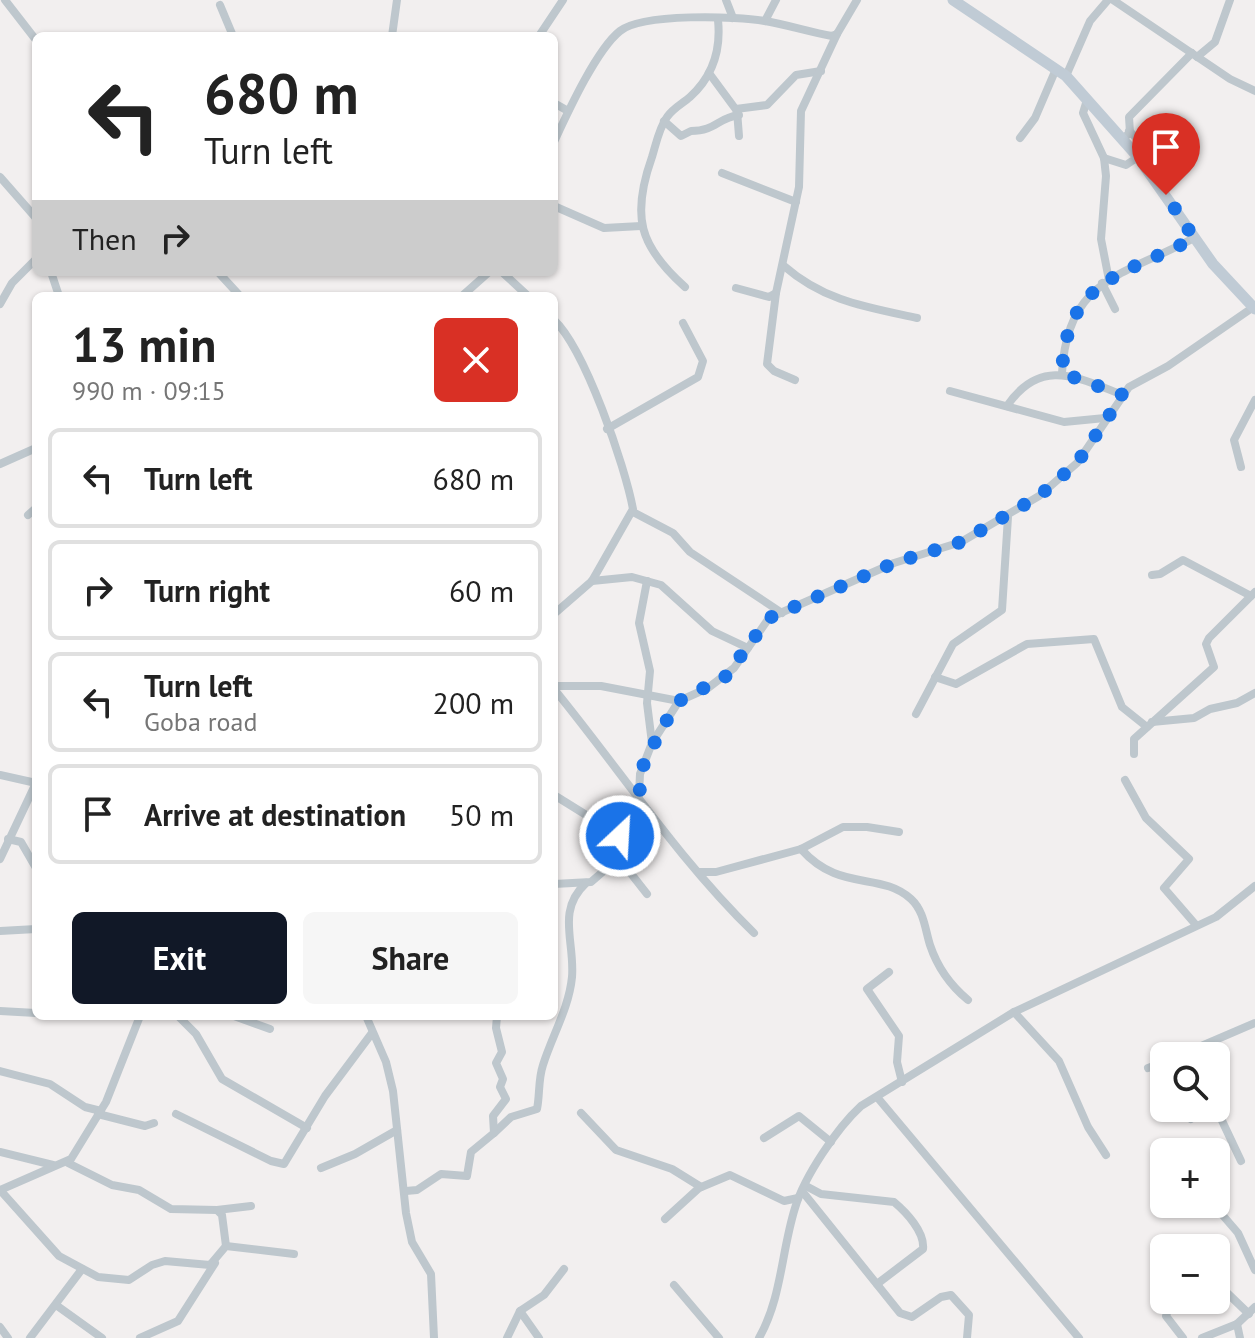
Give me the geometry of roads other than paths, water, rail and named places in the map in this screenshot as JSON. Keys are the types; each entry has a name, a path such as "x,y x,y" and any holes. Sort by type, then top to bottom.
{"street":[{"path":"5,0 32,35"},
{"path":"393,32 397,0"},
{"path":"542,32 563,0"},
{"path":"726,0 733,18"},
{"path":"765,21 776,0"},
{"path":"795,380 774,371 767,364 776,293 796,202 799,120 837,34 857,0"},
{"path":"953,0 1061,73 1126,135 1173,171"},
{"path":"1020,138 1035,118 1090,21 1111,0 1255,91"},
{"path":"406,1191 417,1190 441,1174 467,1176 471,1152 511,1117 537,1109 543,1065 555,1040 571,981 567,915 572,900 586,883 606,869 639,795 640,774 652,743 679,701 725,677 759,628 782,613 894,563 961,542 1008,517 1063,479 1123,395 1143,377 1168,366 1254,307 1230,286 1194,238 1126,135 1129,117 1218,36 1230,0"},
{"path":"220,5 231,32"},
{"path":"558,133 608,44 623,28 663,18 733,18 837,34"},
{"path":"685,287 655,257 641,226 645,177 664,121 709,73 718,49 718,20"},
{"path":"664,121 681,136 691,131 707,131 738,112 767,105 796,75 821,71"},
{"path":"709,73 738,112 739,136"},
{"path":"1087,100 1083,113 1104,158 1106,176 1101,239 1105,282 1115,309"},
{"path":"558,105 568,111"},
{"path":"1104,158 1126,165 1138,157"},
{"path":"722,173 796,202"},
{"path":"0,177 32,213"},
{"path":"558,208 604,228 641,226"},
{"path":"1062,373 1071,324 1091,291 1194,238"},
{"path":"0,304 12,283 32,263"},
{"path":"784,266 806,285 833,298 863,308 917,318"},
{"path":"222,276 236,292"},
{"path":"466,292 484,276"},
{"path":"506,276 524,292"},
{"path":"736,288 769,297 776,293"},
{"path":"607,429 698,377 703,361 683,323"},
{"path":"558,326 580,356 633,512 673,533 690,552 782,613"},
{"path":"1007,406 1019,392 1046,374 1062,373 1123,395"},
{"path":"950,391 1064,422 1105,418"},
{"path":"1241,467 1234,440 1255,400"},
{"path":"0,464 32,450"},
{"path":"28,515 32,512"},
{"path":"558,611 592,581 633,512"},
{"path":"916,714 953,644 1002,610 1008,517"},
{"path":"1134,754 1132,742 1214,667 1206,644 1253,594 1183,560 1160,574 1152,575"},
{"path":"592,581 632,577 647,581 676,595 712,631 748,648"},
{"path":"647,581 639,623 650,671 652,743"},
{"path":"935,677 956,684 1027,644 1094,639 1122,707 1149,724 1194,718 1210,709 1237,703 1255,693"},
{"path":"558,688 601,686 679,701"},
{"path":"558,693 608,762 639,795 669,842 754,933"},
{"path":"0,775 32,782"},
{"path":"1125,780 1146,818 1189,859 1164,888 1196,925"},
{"path":"0,859 32,791"},
{"path":"558,797 620,836"},
{"path":"699,872 716,872 801,849 843,827 899,832"},
{"path":"8,839 21,842 32,861"},
{"path":"801,849 814,864 832,874 895,889 914,902 936,960 968,1000"},
{"path":"614,852 647,894"},
{"path":"558,884 586,883"},
{"path":"759,1338 776,1304 802,1192 848,1118 1014,1012 1216,917 1253,891"},
{"path":"0,931 32,929"},
{"path":"889,972 868,991 899,1036 897,1062 902,1082"},
{"path":"0,1011 32,1013"},
{"path":"1014,1012 1059,1061 1088,1127 1106,1155"},
{"path":"68,1163 99,1113 138,1020"},
{"path":"182,1020 196,1034 222,1079 307,1128"},
{"path":"245,1020 270,1029"},
{"path":"367,1020 386,1062 412,1242 431,1274 434,1338"},
{"path":"494,1133 493,1116 506,1099 496,1063 502,1052 497,1020"},
{"path":"1216,1042 1255,1023"},
{"path":"176,1114 280,1164 290,1157 372,1033"},
{"path":"0,1071 50,1084 99,1113 145,1126 154,1123"},
{"path":"877,1097 1079,1338"},
{"path":"581,1113 616,1150 672,1169 701,1187"},
{"path":"764,1138 799,1116 831,1142"},
{"path":"1223,1122 1241,1161"},
{"path":"321,1168 355,1154 397,1130"},
{"path":"0,1152 55,1166"},
{"path":"215,1263 157,1262 121,1282 82,1269 59,1256 0,1190 68,1163 112,1185 139,1190 171,1209 217,1210 251,1206"},
{"path":"665,1219 701,1187 730,1175 784,1201 802,1192 894,1202 910,1219 924,1242 923,1249 877,1284"},
{"path":"802,1192 900,1313 908,1318 941,1297 951,1295 969,1315 967,1338"},
{"path":"140,1338 178,1321 226,1246 222,1215 217,1210"},
{"path":"1225,1218 1238,1233 1255,1270"},
{"path":"226,1246 294,1254"},
{"path":"30,1338 82,1269"},
{"path":"507,1338 520,1311 544,1295 564,1269"},
{"path":"674,1285 719,1338"},
{"path":"1202,1338 1237,1324 1252,1310 1230,1294"},
{"path":"56,1305 102,1338"},
{"path":"520,1311 539,1338"},
{"path":"1167,1314 1183,1338"},
{"path":"1237,1324 1240,1338"},
{"path":"0,1327 8,1338"}]}
